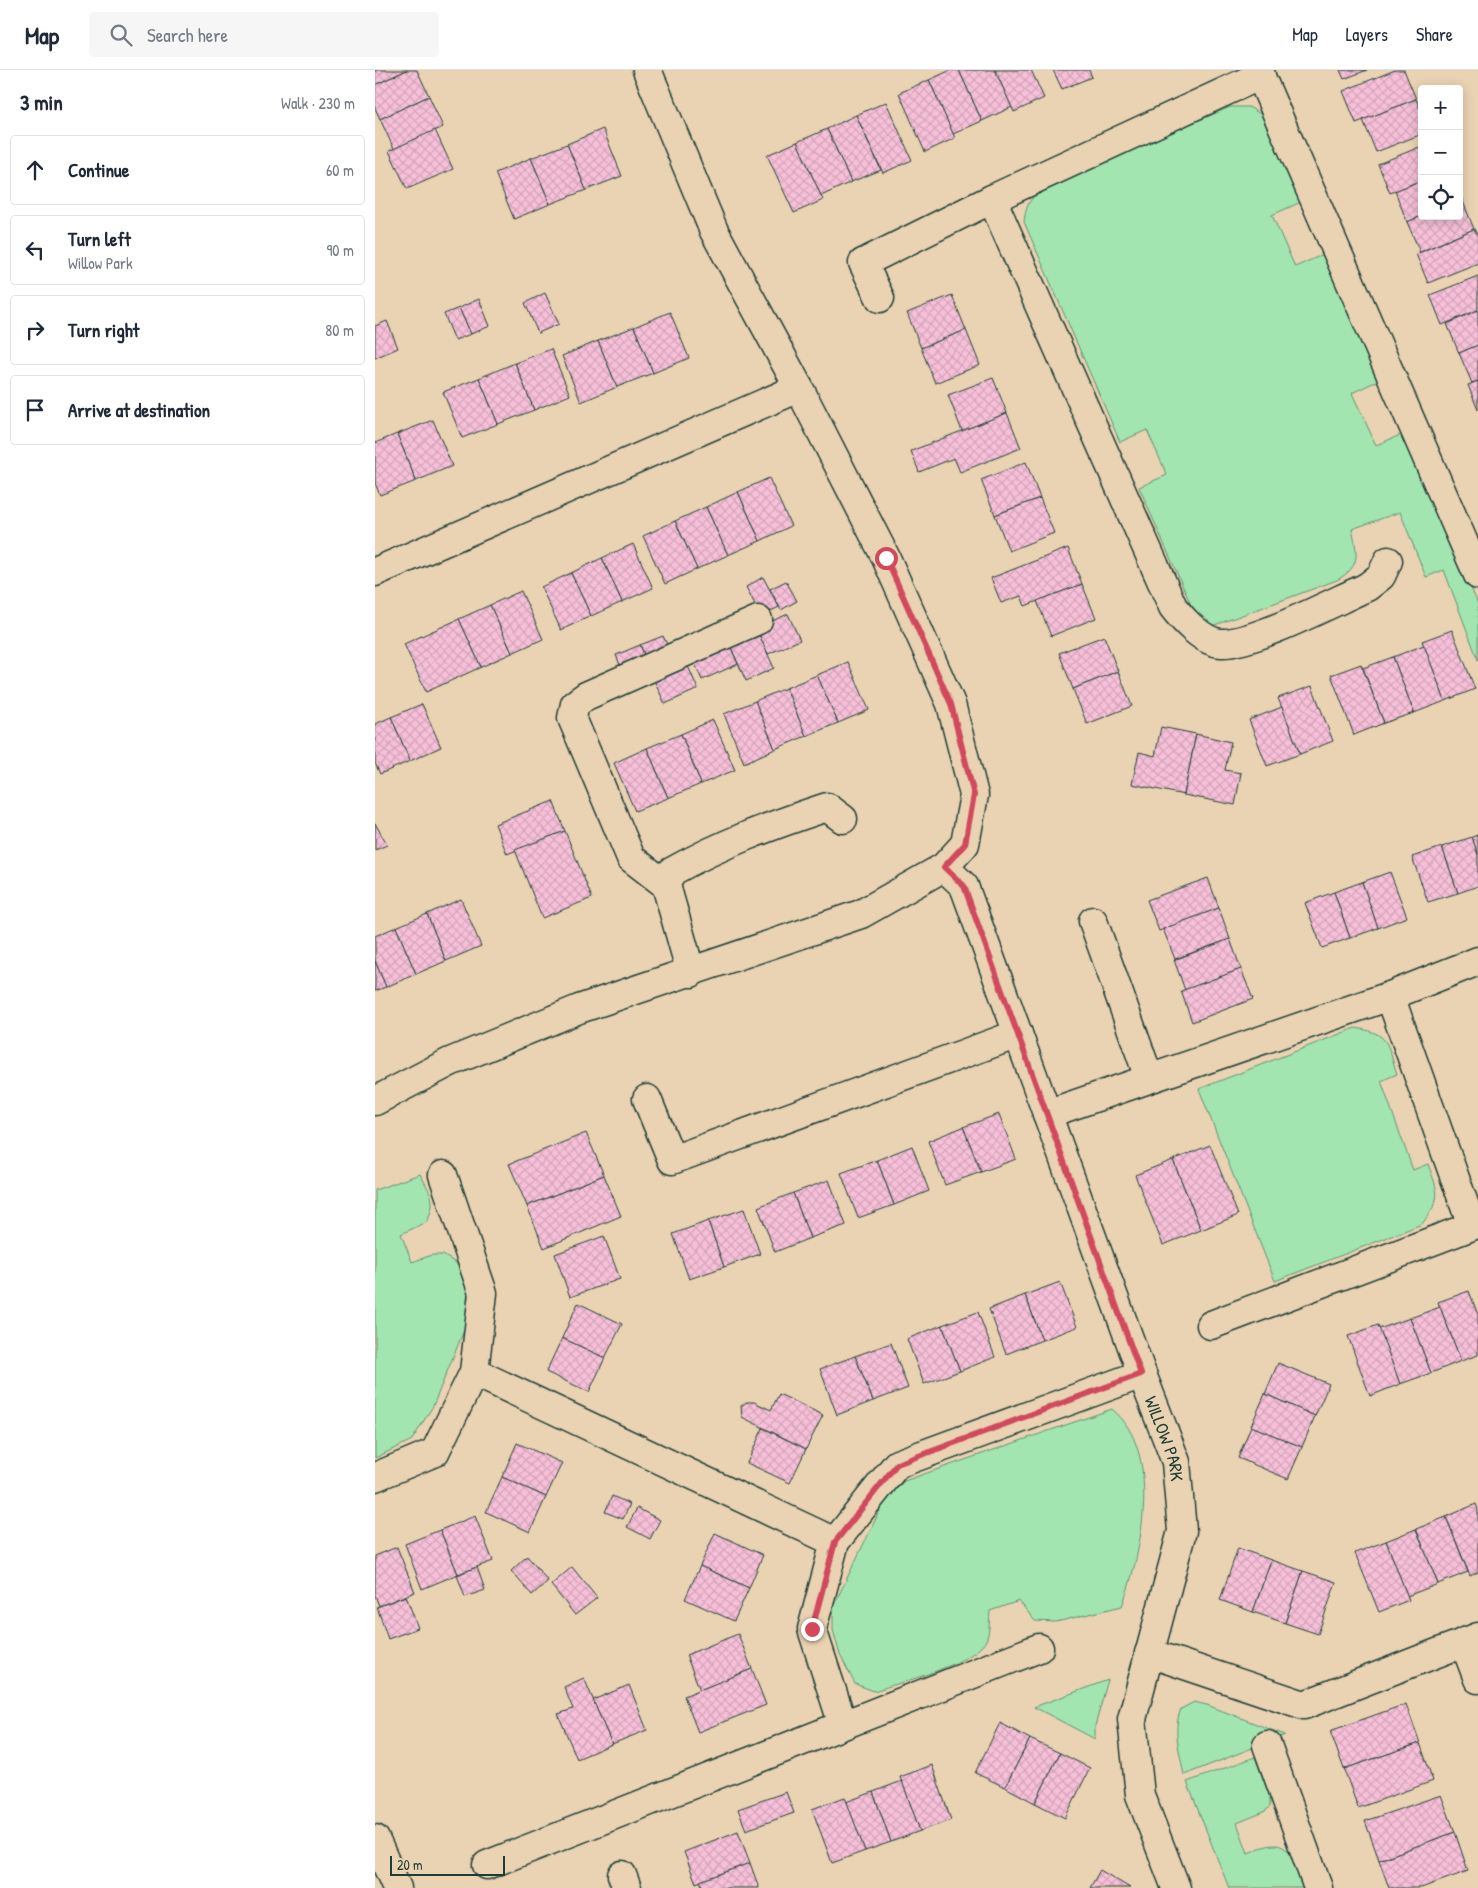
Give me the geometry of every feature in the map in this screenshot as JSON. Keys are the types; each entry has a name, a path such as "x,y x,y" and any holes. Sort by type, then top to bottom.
{"street":[{"path":"375,1101 450,1062 579,1009 691,973 861,914 944,867 965,844 974,795 951,704 886,558 799,388 714,231 647,70"},
{"path":"879,298 863,263 992,199 1259,73 1478,575"},
{"path":"992,199 1173,607 1192,629 1220,643 1257,636 1367,587 1381,576 1388,561"},
{"path":"375,572 799,388"},
{"path":"691,973 666,884 631,858 573,718 575,704 586,696 758,620"},
{"path":"666,884 671,872 712,849 759,829 827,807 843,819"},
{"name":"WILLOW PARK","path":"944,867 964,886 1141,1374 1176,1462 1182,1531 1132,1719 1140,1794 1176,1888"},
{"path":"1093,921 1149,1078"},
{"path":"1047,1114 1477,966"},
{"path":"1211,1325 1475,1225 1390,996"},
{"path":"647,1099 672,1160 1018,1034"},
{"path":"375,1477 435,1452 474,1372 483,1293 443,1175"},
{"path":"474,1372 835,1542"},
{"path":"843,1725 812,1629 835,1542 897,1464 1141,1374"},
{"path":"1149,1653 1304,1705 1471,1640 1478,1679"},
{"path":"487,1865 1039,1648"},
{"path":"1267,1745 1318,1888"},
{"path":"375,1839 397,1888"}],"green space":[{"path":"1230,107 1249,107 1262,115 1301,202 1272,215 1295,267 1324,254 1379,380 1352,393 1376,445 1403,434 1478,604 1478,660 1444,570 1426,577 1400,512 1352,529 1356,558 1351,570 1337,580 1215,625 1206,623 1191,605 1139,487 1167,475 1147,430 1120,442 1024,222 1030,202 1045,187"},
{"path":"1355,1028 1375,1033 1381,1037 1389,1048 1397,1074 1381,1081 1413,1170 1428,1164 1435,1182 1436,1201 1422,1224 1275,1281 1199,1089"},
{"path":"420,1174 431,1197 432,1208 427,1222 401,1234 412,1262 432,1255 443,1255 456,1263 463,1273 470,1295 469,1318 433,1406 412,1440 375,1458 375,1190"},
{"path":"1112,1409 1128,1427 1138,1450 1143,1476 1144,1503 1141,1531 1136,1559 1122,1606 1056,1622 1035,1621 1019,1601 990,1611 988,1635 981,1647 954,1664 874,1691 855,1684 840,1655 833,1630 833,1607 883,1504 904,1481"},
{"path":"1108,1680 1095,1726 1095,1739 1034,1707"},
{"path":"1194,1702 1207,1705 1285,1735 1184,1775 1177,1733 1178,1717 1181,1709"},
{"path":"1255,1757 1270,1798 1270,1807 1264,1812 1237,1823 1248,1853 1267,1846 1276,1845 1283,1847 1293,1857 1304,1888 1229,1888 1187,1782"}],"building":[{"path":"375,70 407,70 375,85"},
{"path":"407,70 417,70 429,96 380,119 375,108 375,85"},
{"path":"951,70 959,70 982,121 953,134 929,80"},
{"path":"959,70 995,70 1012,107 982,121"},
{"path":"995,70 1031,70 1044,98 1014,112"},
{"path":"1053,70 1089,70 1092,77 1062,89"},
{"path":"1340,70 1367,70 1344,79"},
{"path":"1395,70 1404,70 1416,99 1356,123 1343,91"},
{"path":"929,80 955,138 925,152 899,93"},
{"path":"429,96 443,127 394,149 380,119"},
{"path":"1416,99 1418,104 1418,136 1376,152 1363,120"},
{"path":"886,102 912,160 883,173 856,115"},
{"path":"856,115 881,170 851,182 827,129"},
{"path":"603,129 622,176 586,190 567,144"},
{"path":"827,129 851,182 821,196 797,142"},
{"path":"435,130 453,169 407,189 389,151"},
{"path":"797,142 823,200 794,213 767,155"},
{"path":"567,144 586,190 550,204 531,158"},
{"path":"1418,148 1418,182 1390,193 1378,164"},
{"path":"531,158 550,204 514,219 495,173"},
{"path":"1418,182 1418,218 1407,222 1395,191"},
{"path":"1463,202 1474,229 1420,252 1407,222 1418,218 1418,220 1463,220"},
{"path":"1474,229 1478,237 1478,263 1428,283 1416,254"},
{"path":"1478,276 1478,310 1442,325 1430,295"},
{"path":"545,293 559,324 538,333 525,303"},
{"path":"952,295 966,330 921,348 907,313"},
{"path":"479,299 490,326 471,334 459,308"},
{"path":"459,308 471,334 455,340 444,314"},
{"path":"1478,310 1478,345 1459,353 1447,324"},
{"path":"670,312 689,358 653,373 634,327"},
{"path":"387,321 398,348 375,358 375,326"},
{"path":"634,327 653,373 617,387 598,341"},
{"path":"966,330 980,365 935,383 921,348"},
{"path":"598,341 617,387 581,402 562,356"},
{"path":"1478,345 1478,381 1472,383 1459,353"},
{"path":"551,349 570,395 534,410 515,363"},
{"path":"515,363 534,410 498,424 479,378"},
{"path":"479,378 498,424 462,438 443,392"},
{"path":"993,378 1007,413 962,431 948,395"},
{"path":"1478,381 1478,410 1468,385"},
{"path":"1007,413 1021,448 960,472 954,458 919,472 911,451"},
{"path":"433,420 452,466 416,481 397,434"},
{"path":"397,434 416,481 380,495 375,483 375,443"},
{"path":"1026,462 1040,498 995,515 981,480"},
{"path":"769,478 791,526 760,541 738,492"},
{"path":"738,492 760,541 728,555 706,507"},
{"path":"1040,498 1054,533 1009,551 995,515"},
{"path":"706,507 728,555 697,569 675,521"},
{"path":"675,521 697,569 665,584 643,536"},
{"path":"633,544 653,588 622,602 602,558"},
{"path":"1068,548 1082,584 1025,606 1021,596 1001,603 991,578"},
{"path":"602,558 622,602 591,616 571,573"},
{"path":"571,573 591,616 561,630 541,587"},
{"path":"763,577 779,607 761,616 746,587"},
{"path":"786,581 797,601 781,610 770,589"},
{"path":"1082,584 1096,618 1051,636 1037,601"},
{"path":"521,591 543,639 512,653 490,605"},
{"path":"490,605 512,653 481,667 459,619"},
{"path":"788,614 800,640 768,654 756,628"},
{"path":"459,619 481,667 426,692 404,644"},
{"path":"756,628 774,668 746,681 728,641"},
{"path":"1452,630 1475,689 1445,701 1422,641"},
{"path":"663,636 672,655 648,664 640,645"},
{"path":"1104,636 1118,671 1073,689 1059,653"},
{"path":"728,641 738,664 702,680 692,657"},
{"path":"640,645 648,664 624,675 616,655"},
{"path":"1424,645 1445,701 1414,713 1393,657"},
{"path":"1393,657 1414,713 1384,723 1363,668"},
{"path":"848,662 869,710 838,723 817,675"},
{"path":"687,664 698,689 665,704 654,680"},
{"path":"1361,664 1384,723 1354,735 1331,675"},
{"path":"1118,671 1132,706 1087,724 1073,689"},
{"path":"817,675 838,723 806,736 786,688"},
{"path":"1312,686 1333,741 1300,754 1278,698"},
{"path":"786,688 806,736 775,749 755,701"},
{"path":"755,701 775,749 744,763 724,714"},
{"path":"422,704 441,747 410,761 391,717"},
{"path":"1282,707 1300,754 1267,766 1249,720"},
{"path":"391,717 410,761 380,774 375,763 375,724"},
{"path":"713,720 735,770 701,784 681,734"},
{"path":"1161,727 1196,734 1184,795 1132,784 1139,752 1155,756"},
{"path":"681,734 701,784 668,798 647,748"},
{"path":"1196,734 1231,742 1225,770 1241,773 1235,805 1184,795"},
{"path":"647,748 668,798 635,811 614,763"},
{"path":"553,801 565,831 507,854 495,824"},
{"path":"375,823 387,845 375,850"},
{"path":"565,831 592,898 542,918 515,850"},
{"path":"1478,835 1478,855 1472,837"},
{"path":"1472,837 1478,855 1478,886 1458,893 1442,847"},
{"path":"1442,847 1458,893 1428,902 1412,857"},
{"path":"1390,872 1407,917 1378,928 1362,882"},
{"path":"1208,878 1219,908 1159,931 1147,900"},
{"path":"1362,882 1378,928 1350,938 1334,892"},
{"path":"1334,892 1350,938 1322,948 1305,903"},
{"path":"461,899 481,946 446,961 427,914"},
{"path":"1219,908 1230,939 1175,959 1163,929"},
{"path":"427,914 446,961 416,974 396,927"},
{"path":"396,927 416,974 386,987 375,961 375,936"},
{"path":"1230,939 1241,969 1185,990 1174,960"},
{"path":"375,961 386,987 375,991"},
{"path":"1241,969 1253,999 1192,1022 1181,991"},
{"path":"999,1114 1016,1159 981,1172 963,1127"},
{"path":"963,1127 981,1172 945,1185 928,1141"},
{"path":"586,1133 604,1175 527,1206 509,1164"},
{"path":"1210,1145 1238,1215 1201,1230 1173,1160"},
{"path":"912,1146 929,1191 894,1205 877,1160"},
{"path":"877,1160 894,1205 858,1218 841,1173"},
{"path":"1173,1160 1201,1230 1163,1245 1135,1175"},
{"path":"604,1175 621,1216 544,1248 527,1206"},
{"path":"829,1180 846,1225 810,1238 793,1193"},
{"path":"793,1193 810,1238 775,1252 758,1207"},
{"path":"744,1209 760,1254 724,1267 708,1221"},
{"path":"708,1221 724,1267 689,1279 673,1234"},
{"path":"604,1236 620,1279 570,1297 555,1254"},
{"path":"1060,1282 1077,1327 1042,1340 1025,1295"},
{"path":"1469,1291 1478,1315 1478,1355 1461,1361 1438,1302"},
{"path":"1025,1295 1042,1340 1006,1354 989,1309"},
{"path":"578,1303 622,1324 605,1358 562,1338"},
{"path":"1440,1307 1461,1361 1431,1373 1410,1318"},
{"path":"978,1312 995,1357 960,1371 942,1325"},
{"path":"1410,1318 1431,1373 1400,1384 1379,1329"},
{"path":"942,1325 960,1371 924,1384 907,1339"},
{"path":"1378,1325 1400,1384 1370,1396 1348,1336"},
{"path":"562,1338 605,1358 589,1392 546,1372"},
{"path":"891,1343 908,1388 873,1401 855,1356"},
{"path":"855,1356 873,1401 837,1415 820,1369"},
{"path":"1278,1363 1329,1384 1315,1416 1265,1394"},
{"path":"779,1394 823,1415 806,1449 742,1417 741,1406 747,1402 754,1402 771,1410"},
{"path":"1265,1394 1315,1416 1302,1447 1251,1426"},
{"path":"1251,1426 1302,1447 1288,1479 1238,1458"},
{"path":"763,1428 806,1449 790,1483 747,1463"},
{"path":"517,1443 562,1463 546,1497 502,1477"},
{"path":"502,1477 546,1497 530,1532 486,1512"},
{"path":"612,1496 630,1504 623,1519 605,1512"},
{"path":"1476,1504 1478,1510 1478,1572 1470,1576 1446,1517"},
{"path":"637,1508 660,1520 650,1539 627,1527"},
{"path":"475,1516 493,1561 458,1574 440,1530"},
{"path":"1446,1517 1468,1572 1438,1584 1416,1529"},
{"path":"1416,1529 1438,1584 1407,1596 1386,1541"},
{"path":"440,1530 458,1574 422,1589 405,1544"},
{"path":"715,1533 763,1555 749,1588 700,1566"},
{"path":"1386,1541 1409,1600 1379,1612 1355,1553"},
{"path":"397,1547 415,1592 379,1606 375,1595 375,1556"},
{"path":"1238,1548 1271,1560 1253,1612 1220,1600"},
{"path":"527,1556 548,1581 532,1595 511,1571"},
{"path":"1271,1560 1303,1571 1285,1623 1253,1612"},
{"path":"700,1566 749,1588 734,1621 685,1599"},
{"path":"477,1567 485,1590 465,1597 457,1575"},
{"path":"572,1567 597,1598 575,1615 551,1585"},
{"path":"1303,1571 1336,1582 1318,1634 1285,1623"},
{"path":"406,1596 418,1628 388,1639 377,1607"},
{"path":"738,1634 752,1669 700,1690 686,1655"},
{"path":"752,1669 766,1705 698,1732 684,1696"},
{"path":"584,1678 612,1744 577,1759 558,1714 573,1709 564,1687"},
{"path":"629,1685 647,1730 612,1744 593,1700"},
{"path":"1406,1704 1420,1743 1344,1769 1330,1731"},
{"path":"1000,1723 1030,1739 1005,1787 975,1773"},
{"path":"1030,1739 1060,1753 1035,1803 1005,1787"},
{"path":"1420,1743 1433,1781 1358,1808 1344,1769"},
{"path":"1060,1753 1090,1768 1065,1818 1035,1803"},
{"path":"932,1765 951,1820 920,1831 900,1777"},
{"path":"902,1781 920,1831 891,1842 873,1792"},
{"path":"786,1792 794,1813 746,1830 738,1809"},
{"path":"873,1792 891,1842 865,1851 846,1802"},
{"path":"1441,1795 1455,1832 1379,1860 1365,1821"},
{"path":"845,1797 865,1851 832,1863 812,1809"},
{"path":"738,1831 750,1863 696,1883 684,1852"},
{"path":"1455,1832 1468,1871 1421,1888 1389,1888 1379,1860"},
{"path":"750,1863 759,1888 703,1888 700,1881"},
{"path":"1100,1870 1130,1888 1090,1888"}],"route":[{"path":"812,1629 835,1542 897,1464 1141,1374 964,886 944,867 965,844 974,795 951,704 886,558"}]}
